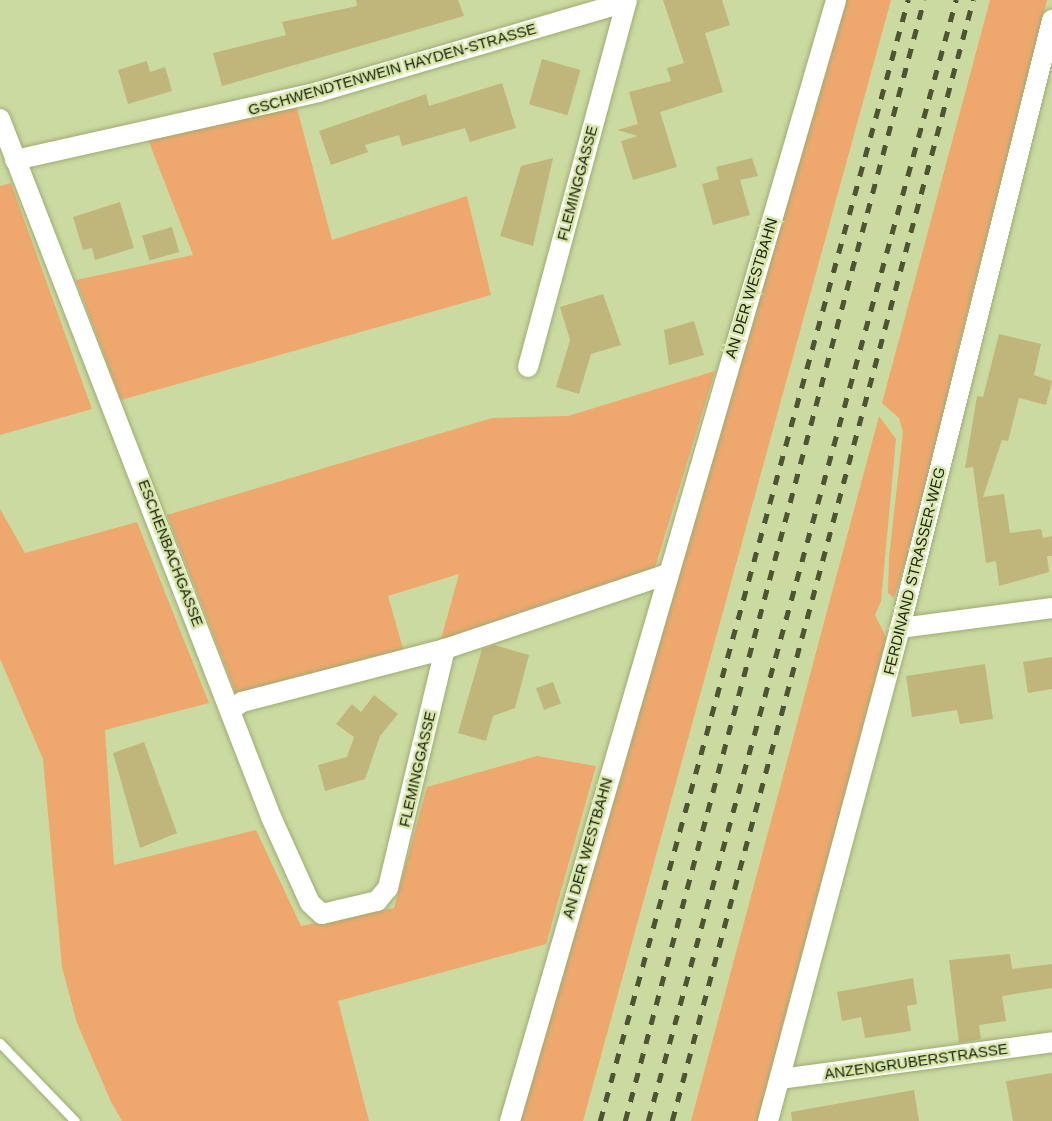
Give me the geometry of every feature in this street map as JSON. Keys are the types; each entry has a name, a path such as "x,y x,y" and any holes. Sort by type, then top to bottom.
{"street":[{"name":"AN DER WESTBAHN","path":"510,1121 665,575 837,0"},
{"name":"GSCHWENDTENWEIN HAYDEN-STRASSE","path":"15,160 318,92 626,1"},
{"name":"FLEMINGGASSE","path":"528,367 626,1"},
{"name":"FERDINAND STRASSER-WEG","path":"768,1121 900,627 1052,20"},
{"name":"ESCHENBACHGASSE","path":"0,119 271,817 310,903 322,914 348,911 377,901 388,888"},
{"path":"231,710 242,702 444,649 665,575"},
{"path":"900,627 1052,608"},
{"name":"FLEMINGGASSE","path":"388,888 444,649"},
{"name":"ANZENGRUBERSTRASSE","path":"780,1079 1052,1042"}],"lane":[{"path":"0,1043 75,1121"}],"shaded area":[{"path":"842,0 891,0 583,1121 516,1121"},
{"path":"990,0 1047,0 959,345 919,519 894,598 888,593 889,558 903,432 899,418 882,403"},
{"path":"295,101 332,240 467,196 491,295 121,400 76,280 193,255 147,137"},
{"path":"11,183 92,409 0,435 0,186"},
{"path":"715,371 654,571 440,643 459,574 388,596 404,652 237,696 167,515 492,418 568,416"},
{"path":"879,416 896,439 881,601 875,615 887,639 823,892 760,1121 691,1121"},
{"path":"0,509 25,553 137,522 209,703 105,730 114,865 256,830 301,926 394,908 427,787 537,756 596,766 546,944 338,1001 369,1121 122,1121 111,1102 77,1023 62,967 43,759 0,659"}],"building":[{"path":"356,0 458,0 464,16 222,86 213,53 286,35 282,22 357,6"},
{"path":"663,0 722,0 730,25 705,33 723,92 660,112 677,167 633,180 621,141 638,136 617,130 638,124 629,92 671,81 667,68 684,63"},
{"path":"542,59 580,70 567,115 529,104"},
{"path":"147,61 150,72 165,67 172,91 128,104 118,70"},
{"path":"502,83 516,128 470,142 465,128 402,146 399,135 365,145 368,152 331,165 319,131 426,94 429,106"},
{"path":"553,158 533,246 500,236 521,166"},
{"path":"752,158 758,176 740,180 750,215 713,225 702,184 719,179 716,167"},
{"path":"120,202 134,248 95,260 92,248 83,250 73,217"},
{"path":"172,227 179,252 149,261 142,236"},
{"path":"603,294 621,345 591,354 579,394 556,387 570,340 560,307"},
{"path":"694,321 704,355 669,365 664,330"},
{"path":"999,334 1041,344 1034,375 1052,381 1046,405 1019,398 1008,441 1002,440 983,497 1004,494 1010,533 1041,529 1043,538 1052,536 1052,556 1047,556 1049,572 999,586 996,561 986,563 973,467 965,468 977,396 983,397"},
{"path":"494,645 529,655 515,708 493,716 486,741 458,733 482,649"},
{"path":"1052,657 1052,689 1028,693 1023,662"},
{"path":"985,664 993,719 960,724 957,710 912,717 906,676"},
{"path":"553,682 561,704 544,710 536,688"},
{"path":"374,695 398,714 380,736 365,779 325,791 318,765 347,757 354,737 336,724 352,704 361,712"},
{"path":"144,742 177,833 140,848 113,753"},
{"path":"1010,954 1012,969 1052,964 1052,988 1002,996 1006,1021 979,1025 981,1039 959,1043 949,960"},
{"path":"913,978 917,1004 907,1006 911,1031 865,1038 861,1017 842,1021 837,992"},
{"path":"1052,1073 1052,1121 1013,1121 1006,1081"},
{"path":"914,1090 919,1121 792,1121 791,1112"}],"railway":[{"path":"600,1121 908,0"},
{"path":"625,1121 924,0"},
{"path":"648,1121 956,0"},
{"path":"672,1121 973,0"}]}
